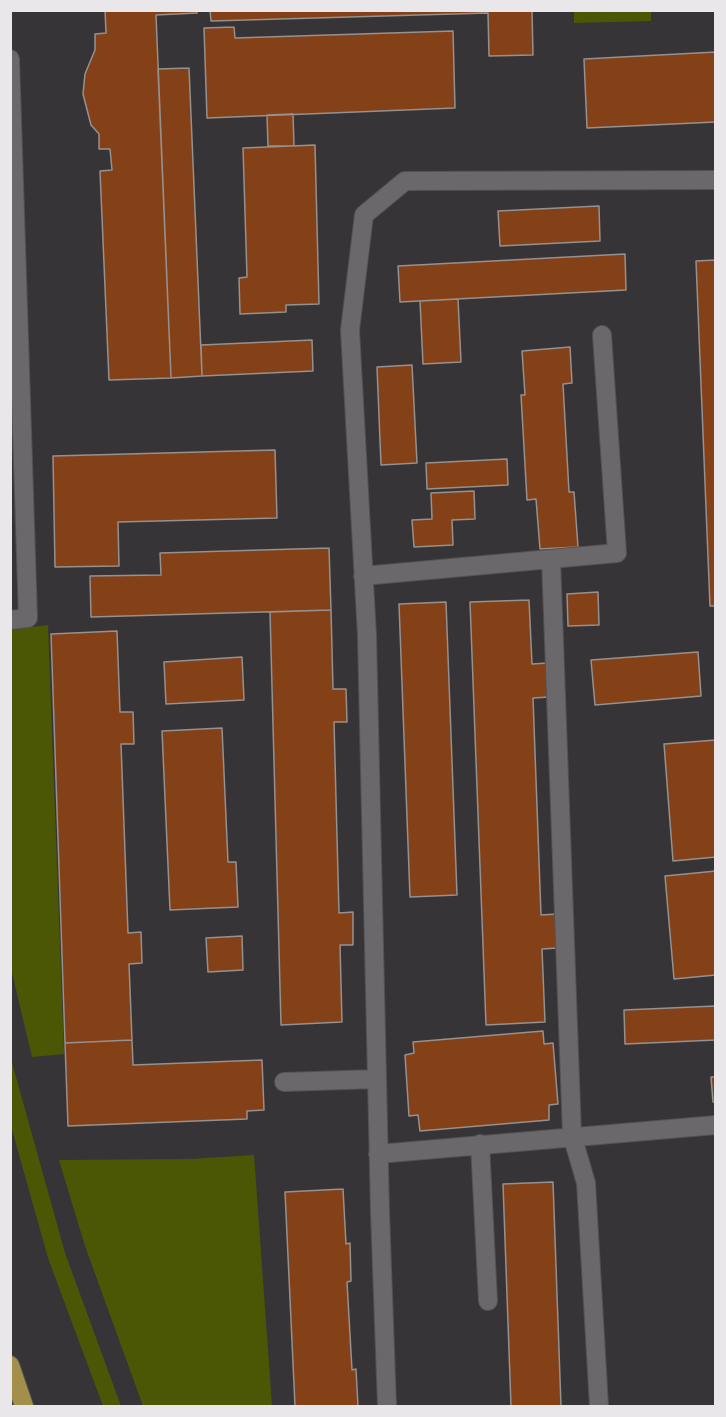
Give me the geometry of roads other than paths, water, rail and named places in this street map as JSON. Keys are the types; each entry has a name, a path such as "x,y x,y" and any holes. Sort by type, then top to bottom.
{"main road":[{"path":"10,1365 24,1407"}],"street":[{"path":"10,59 28,618 10,620"},
{"path":"387,1407 363,576 350,330 364,215 405,181 716,180"},
{"path":"363,576 617,553 602,334"},
{"path":"551,559 572,1135 586,1183 599,1407"},
{"path":"284,1082 376,1079"},
{"path":"378,1154 572,1135 716,1125"},
{"path":"480,1144 488,1302"}]}
